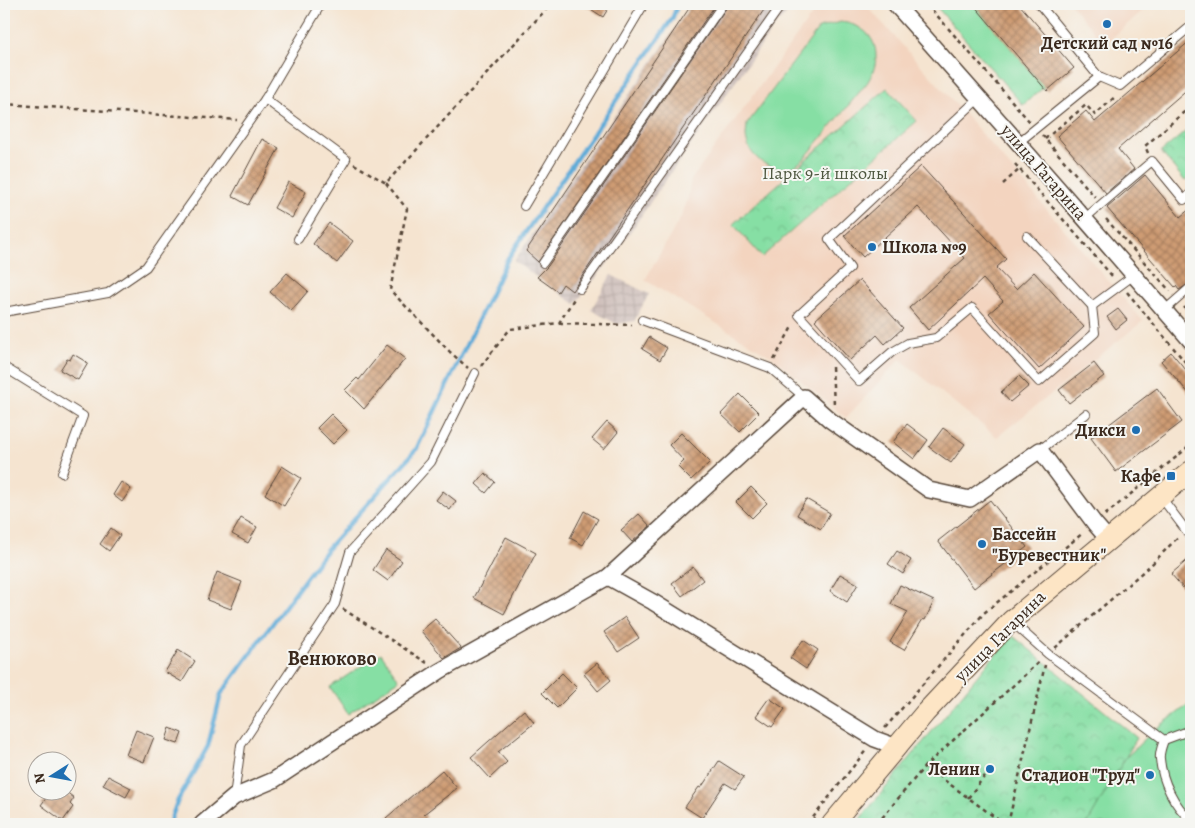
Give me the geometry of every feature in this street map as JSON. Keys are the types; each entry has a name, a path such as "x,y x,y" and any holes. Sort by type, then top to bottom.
{"main road":[{"name":"улица Гагарина","path":"832,824 925,714 1010,621 1191,471"}],"street":[{"name":"улица Гагарина","path":"895,4 1019,142 1191,340"},
{"path":"202,824 234,797 274,780 440,672 608,577 804,397 830,420 929,490 970,499 1040,450 1109,540"},
{"path":"608,577 653,602 875,739 897,747"}],"lane":[{"path":"4,312 108,293 146,266 265,99 321,4"},
{"path":"524,206 644,4"},
{"path":"543,263 723,4"},
{"path":"580,289 782,4"},
{"path":"1040,4 1100,77 1120,86 1191,26"},
{"path":"1019,142 1100,77"},
{"path":"979,98 829,239 850,268 799,315 859,380 892,352 908,343 936,338 972,308 1039,382 1095,333 1092,306 1027,236"},
{"path":"265,99 346,159 298,239"},
{"path":"1084,219 1152,161 1184,200 1191,193"},
{"path":"1092,306 1134,275"},
{"path":"1165,310 1191,287"},
{"path":"642,320 770,368 804,397"},
{"path":"4,367 83,416 62,473"},
{"path":"234,797 241,745 335,604 350,552 431,462 475,373"},
{"path":"1040,450 1086,414"},
{"path":"1161,497 1191,537"},
{"path":"1010,621 1048,654 1164,740"},
{"path":"1164,740 1191,730"},
{"path":"1164,740 1160,757 1166,785 1185,815 1191,820"}],"path":[{"path":"386,183 551,4"},
{"path":"928,4 1102,204 1102,214 1191,315"},
{"path":"4,104 250,121"},
{"path":"1152,161 1145,146 1191,106"},
{"path":"346,159 386,183 407,209 390,290 462,363"},
{"path":"1003,184 1016,172"},
{"path":"558,323 580,289"},
{"path":"770,368 799,315"},
{"path":"475,373 510,329 558,323 637,325 642,320"},
{"path":"830,420 834,408 831,351"},
{"path":"1095,524 1191,445"},
{"path":"877,824 925,766 1048,654 1153,563 1185,530"},
{"path":"335,604 440,672"},
{"path":"1008,824 1048,654"},
{"path":"925,766 1004,824"},
{"path":"968,798 987,773"}],"shaded area":[{"path":"692,4 797,4 777,23 615,254 575,304 514,261"},
{"name":"Школа №9","path":"820,4 865,4 964,113 1143,321 997,437 900,359 846,418 775,359 645,280 682,215 688,198 691,180"},
{"name":"Детский сад №16","path":"1071,4 1150,4 1104,45"},
{"path":"611,275 649,294 634,321 617,324 591,310"}],"green space":[{"path":"934,4 973,4 1044,87 1023,105"},
{"path":"841,22 862,29 874,44 876,53 875,63 867,83 798,164 786,168 778,168 762,162 747,144 747,124 819,28"},
{"name":"Парк 9-й школы","path":"887,88 917,121 762,257 733,224"},
{"path":"1191,127 1191,175 1185,181 1161,152"},
{"path":"1013,636 1137,738 1087,824 990,824 986,822 984,824 856,824 987,664"},
{"path":"381,653 399,680 348,714 330,687"},
{"name":"Стадион \"Труд\"","path":"1191,703 1191,824 1071,824 1064,818 1153,731"}],"building":[{"path":"583,4 611,4 603,17"},
{"path":"692,4 716,4 538,262 526,251"},
{"path":"729,4 768,4 572,291 563,284 558,292 537,277 548,266"},
{"path":"973,4 1019,4 1074,68 1047,91"},
{"path":"1191,40 1191,86 1118,149 1134,169 1106,193 1057,136 1086,111 1095,122"},
{"path":"262,139 279,148 248,205 232,196"},
{"path":"921,166 1006,259 996,268 1016,289 1034,272 1084,327 1039,369 989,313 1003,301 983,279 928,330 909,308 965,258 918,207 863,257 844,236"},
{"path":"1145,175 1180,217 1191,208 1191,282 1179,290 1107,208"},
{"path":"288,182 306,192 292,218 274,208"},
{"path":"329,223 353,241 337,263 313,244"},
{"path":"287,273 308,291 291,311 270,292"},
{"path":"860,280 903,328 885,344 877,335 850,360 815,320"},
{"path":"1118,309 1127,320 1116,329 1107,317"},
{"path":"649,337 667,348 660,360 642,349"},
{"path":"387,345 405,359 364,409 345,390 357,378 359,380"},
{"path":"1171,352 1191,376 1191,396 1161,361"},
{"path":"73,354 88,363 78,380 60,370 67,359 70,360"},
{"path":"1094,363 1104,376 1069,403 1059,390"},
{"path":"1019,376 1029,386 1010,402 1001,392"},
{"name":"Дикси","path":"1157,388 1182,422 1116,472 1091,438"},
{"path":"740,394 759,413 740,432 721,414"},
{"path":"331,414 347,430 333,444 317,428"},
{"path":"607,422 618,432 604,449 592,439"},
{"path":"907,424 928,440 914,459 893,442"},
{"path":"943,428 965,444 951,463 929,447"},
{"path":"681,433 710,462 691,480 678,467 684,461 669,445"},
{"path":"282,466 301,478 284,506 265,494"},
{"path":"485,473 495,482 486,493 476,484"},
{"path":"121,482 131,489 122,502 113,495"},
{"path":"751,487 767,503 752,518 736,502"},
{"path":"443,491 456,501 450,510 436,500"},
{"path":"806,499 830,513 821,529 797,515"},
{"name":"Бассейн \"Буревестник\"","path":"990,500 1027,547 974,588 938,541"},
{"path":"584,511 598,519 583,545 570,538"},
{"path":"639,514 650,526 632,542 621,530"},
{"path":"241,518 257,527 248,543 232,534"},
{"path":"111,528 120,535 109,551 100,544"},
{"path":"506,537 536,553 504,614 474,598"},
{"path":"386,550 402,561 388,581 373,570"},
{"path":"897,551 911,560 903,574 888,564"},
{"path":"1191,557 1191,597 1171,574"},
{"path":"693,567 703,580 682,596 672,583"},
{"path":"217,572 242,582 231,609 207,600"},
{"path":"840,574 858,584 847,602 830,591"},
{"path":"900,585 934,601 925,620 923,619 904,650 890,642 908,612 891,604"},
{"path":"625,617 639,638 618,652 604,632"},
{"path":"435,619 461,648 444,658 421,631"},
{"path":"803,640 818,650 806,669 790,658"},
{"path":"178,650 195,661 182,682 165,672"},
{"path":"597,663 611,680 598,691 584,674"},
{"path":"562,673 577,688 557,708 542,693"},
{"path":"769,698 785,709 772,727 756,716"},
{"path":"524,710 534,723 498,752 507,762 490,778 471,757"},
{"path":"170,728 182,733 178,744 166,740"},
{"path":"136,730 154,737 144,762 126,755"},
{"path":"719,761 744,777 735,789 725,783 702,818 685,807 699,787 701,788"},
{"path":"442,770 457,788 424,814 427,817 419,824 392,824 386,818"},
{"path":"108,776 131,788 126,797 103,785"},
{"path":"45,800 73,800 70,804 73,807 63,821 41,805"}],"waterway":[{"path":"169,824 178,800 208,746 221,694 327,549 416,450 508,258 672,19 678,4"}],"place":[{"name":"Детский сад №16","path":"1107,24"},
{"name":"Школа №9","path":"872,247"},
{"name":"Дикси","path":"1136,430"},
{"name":"Кафе","path":"1171,476"},
{"name":"Бассейн \"Буревестник\"","path":"982,544"},
{"name":"Ленин","path":"990,769"},
{"name":"Стадион \"Труд\"","path":"1150,775"}],"district":[{"name":"Венюково","path":"332,658"}]}
